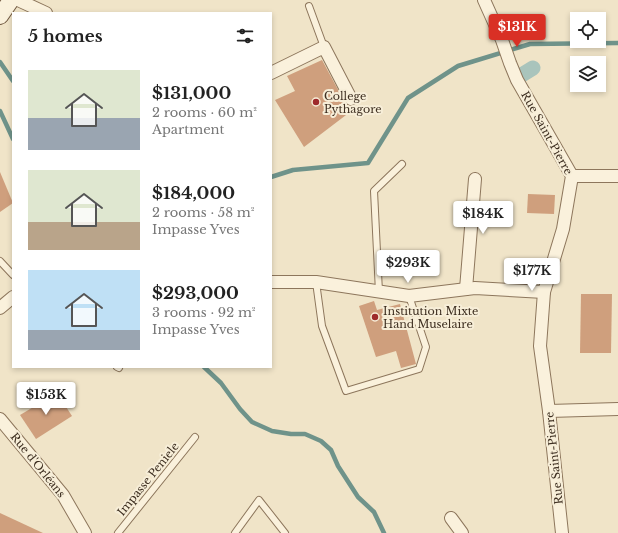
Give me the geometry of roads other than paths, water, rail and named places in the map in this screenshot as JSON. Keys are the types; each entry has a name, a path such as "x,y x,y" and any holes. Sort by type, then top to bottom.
{"street":[{"path":"0,16 11,0"},
{"path":"18,0 44,12"},
{"name":"Rue Saint-Pierre","path":"484,0 502,40 517,80 572,176 564,229 544,292 540,346 549,410 562,533"},
{"path":"272,73 324,47 350,99"},
{"path":"572,176 618,176"},
{"path":"466,289 475,180"},
{"path":"272,282 316,282 410,296 474,288 544,292"},
{"path":"0,308 12,298"},
{"path":"549,410 618,409"},
{"name":"Rue d'Orléans","path":"0,420 63,495 85,533"},
{"path":"451,518 462,533"}],"lane":[{"path":"309,6 324,47"},
{"path":"379,292 374,191 402,164"},
{"path":"0,261 12,274"},
{"path":"316,282 322,326 346,391 419,369 426,347 410,296"},
{"name":"Impasse Peniele","path":"118,533 195,437"},
{"path":"235,533 259,500 285,533"}],"waterway":[{"path":"272,177 293,170 368,163 408,98 458,66 530,44 618,43"},
{"path":"0,62 12,80"},
{"path":"520,76 533,68"},
{"path":"0,111 12,137"},
{"path":"205,368 221,383 240,409 252,422 272,431 291,434 305,434 321,441 331,450 338,466 358,497 374,512 384,533"}],"place":[{"name":"College Pythagore","path":"316,102"},
{"name":"Institution Mixte Hand Muselaire","path":"375,317"}]}
